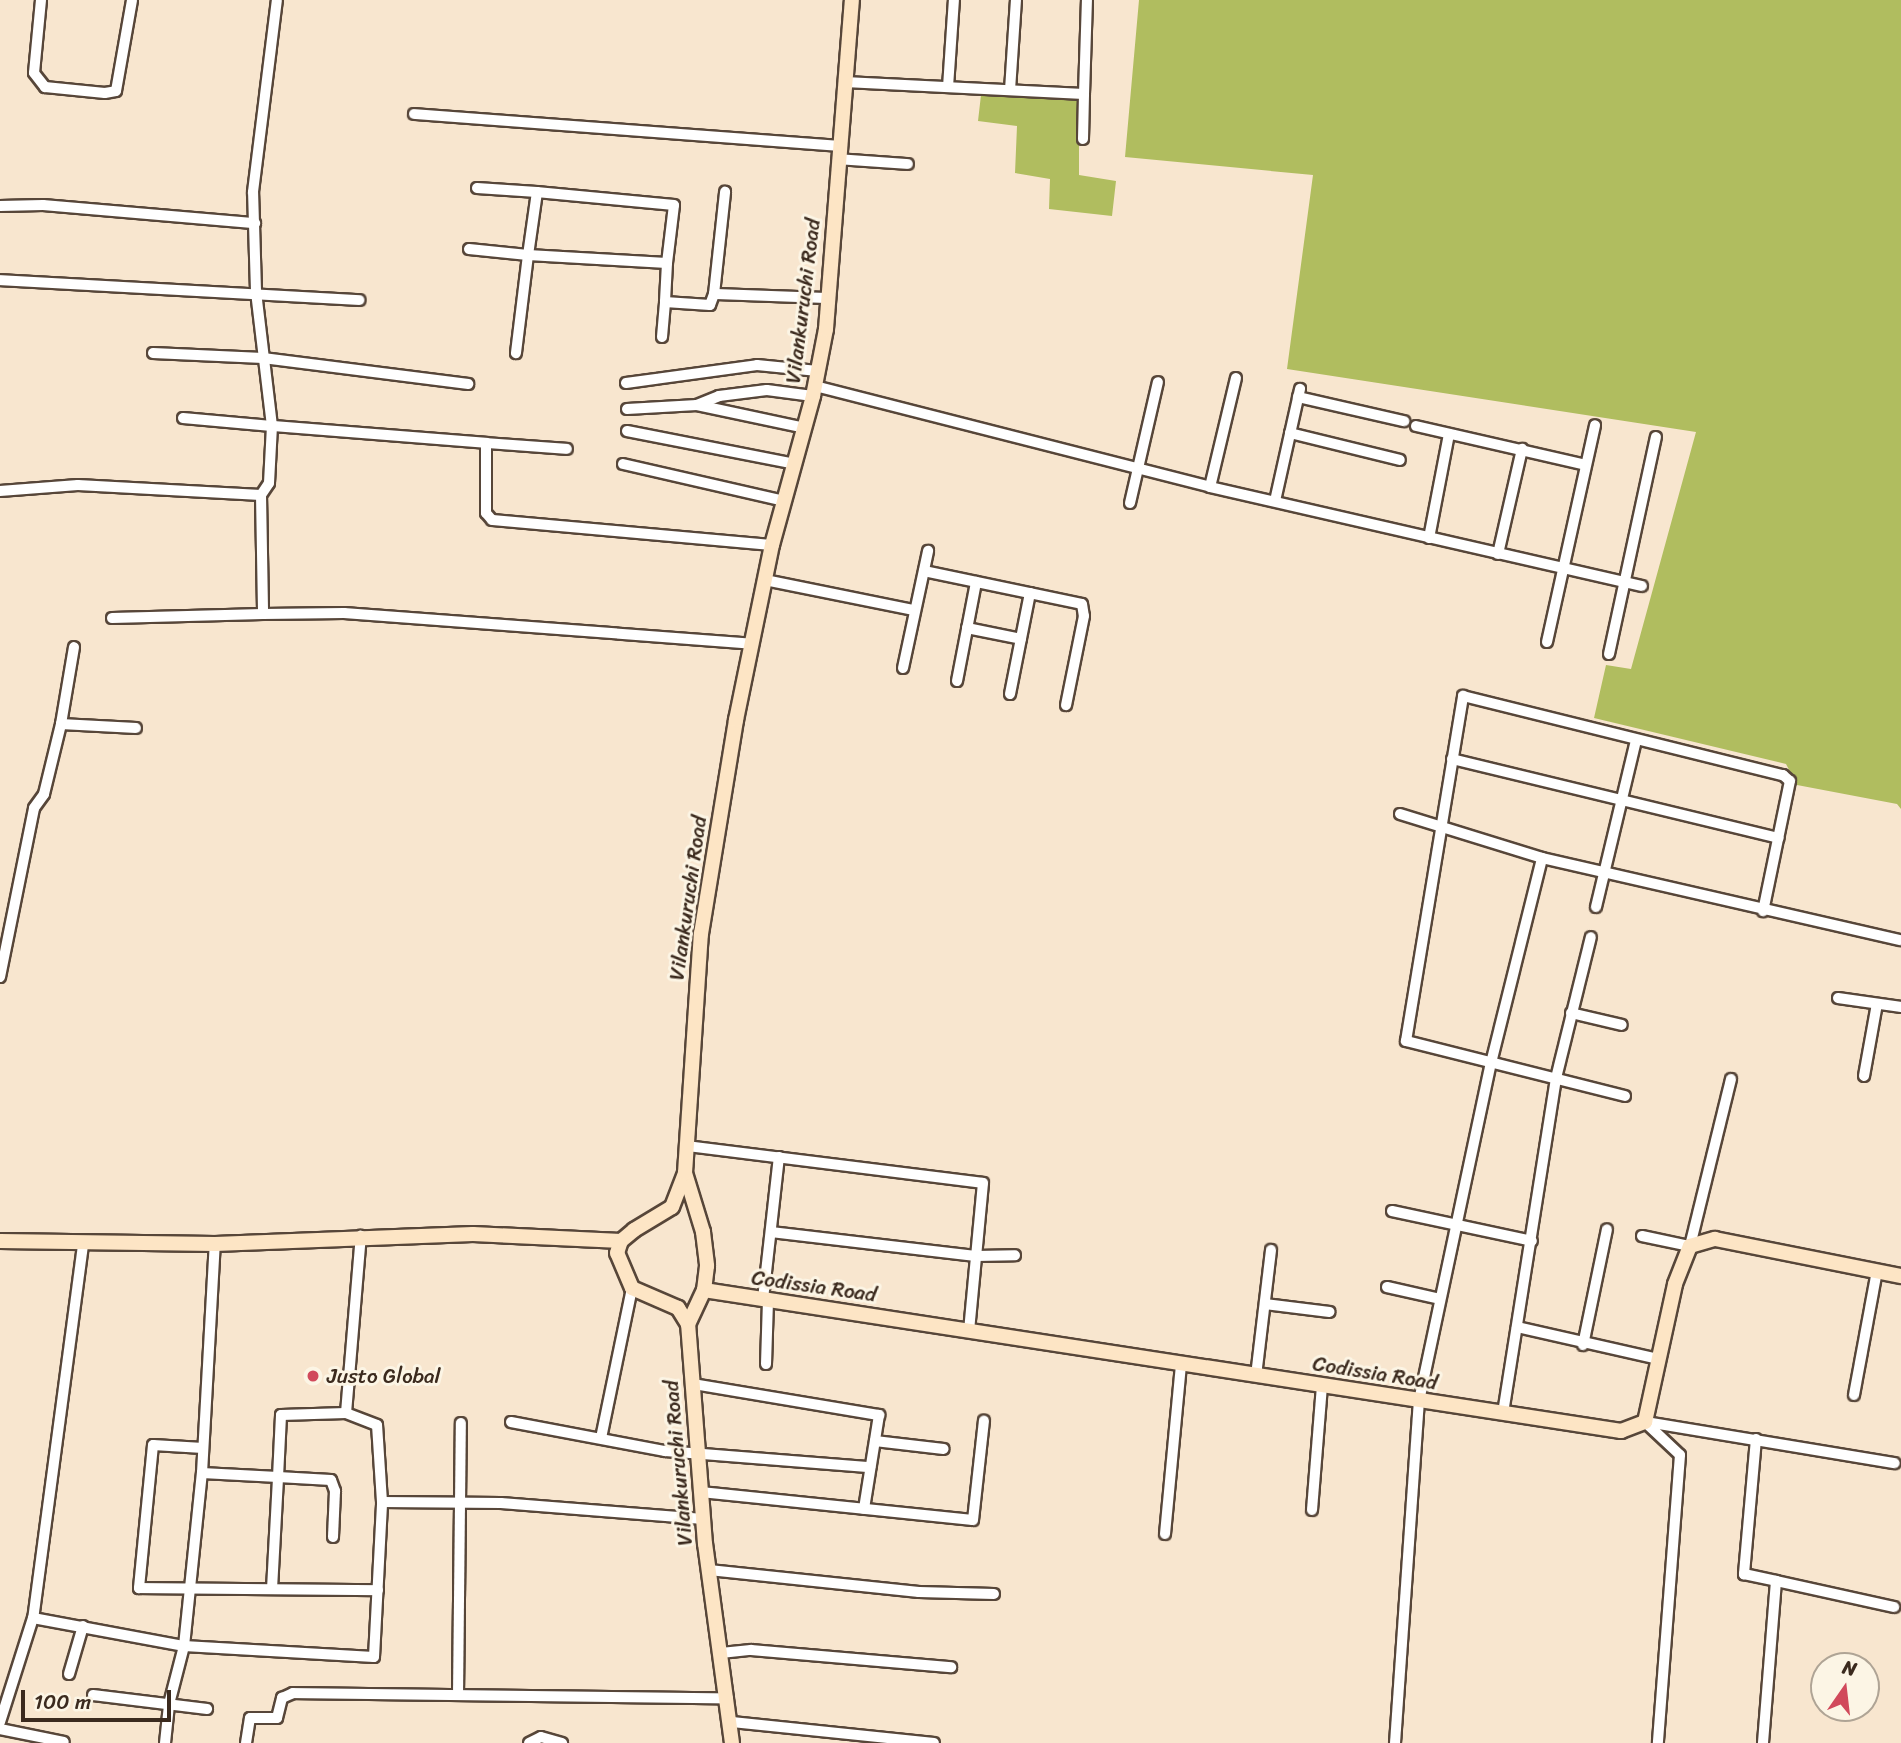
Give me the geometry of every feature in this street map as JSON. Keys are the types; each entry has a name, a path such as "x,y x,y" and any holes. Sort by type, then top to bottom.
{"main road":[{"name":"Vilankuruchi Road","path":"621,1241 672,1207 685,1173 701,934 772,545 805,428 818,370 828,298 852,0"},
{"path":"685,1173 703,1232 704,1290 688,1324"},
{"path":"0,1241 83,1245 215,1244 361,1236 472,1234 621,1241 617,1253 632,1288 678,1308 688,1324"},
{"path":"1646,1422 1675,1284 1690,1246 1715,1239 1901,1276"},
{"name":"Codissia Road","path":"704,1290 1621,1431 1646,1422"},
{"name":"Vilankuruchi Road","path":"688,1324 703,1519 732,1722 732,1743"}],"street":[{"path":"41,0 34,73 45,87 104,93 116,91 132,0"},
{"path":"263,614 261,495 269,483 272,426 256,291 253,192 277,0"},
{"path":"948,87 954,0"},
{"path":"1010,90 1016,0"},
{"path":"1083,139 1087,0"},
{"path":"845,82 1084,94"},
{"path":"414,114 839,153 908,164"},
{"path":"477,188 674,205 662,337"},
{"path":"516,353 537,192"},
{"path":"665,302 710,305 715,294 724,192"},
{"path":"0,206 43,205 254,223"},
{"path":"469,249 667,263"},
{"path":"0,280 256,291 359,300"},
{"path":"715,294 828,298"},
{"path":"153,353 263,358 468,384"},
{"path":"626,383 757,365 818,370"},
{"path":"1210,487 1236,378"},
{"path":"1130,503 1158,382"},
{"path":"697,405 719,397 768,390 814,391 1210,487 1642,586"},
{"path":"1275,501 1299,393 1404,421"},
{"path":"627,409 697,405 805,428"},
{"path":"183,418 567,449"},
{"path":"1546,642 1595,425"},
{"path":"1416,426 1586,465"},
{"path":"627,431 794,464"},
{"path":"1290,433 1400,460"},
{"path":"1429,538 1450,434"},
{"path":"1609,654 1656,437"},
{"path":"486,443 486,513 492,520 772,545"},
{"path":"1498,554 1522,449"},
{"path":"623,464 784,501"},
{"path":"0,491 78,485 261,495"},
{"path":"903,668 928,551"},
{"path":"924,571 1076,602 1085,608 1066,705"},
{"path":"765,580 915,610"},
{"path":"957,681 976,582"},
{"path":"1010,694 1030,593"},
{"path":"113,618 344,613 752,644"},
{"path":"967,628 1021,639"},
{"path":"0,977 5,924 34,808 44,794 61,724 74,647"},
{"path":"1625,1096 1406,1041 1439,826 1463,696 1636,741 1783,775 1790,781 1763,911"},
{"path":"61,724 136,728"},
{"path":"1595,907 1636,741"},
{"path":"1452,759 1779,838"},
{"path":"1400,814 1542,858 1763,911 1901,940"},
{"path":"1395,1743 1419,1401 1491,1063 1542,858"},
{"path":"1503,1413 1556,1078 1591,937"},
{"path":"1838,998 1901,1007"},
{"path":"1864,1076 1877,1004"},
{"path":"1571,1013 1622,1025"},
{"path":"1642,1236 1690,1246 1731,1079"},
{"path":"687,1146 984,1183 969,1331"},
{"path":"766,1364 766,1299 779,1157"},
{"path":"1392,1211 1456,1227 1532,1241"},
{"path":"1583,1345 1608,1229"},
{"path":"771,1232 976,1256 1015,1255"},
{"path":"346,1413 361,1236"},
{"path":"165,1743 169,1704 184,1646 202,1473 215,1244"},
{"path":"0,1722 33,1618 83,1245"},
{"path":"1256,1376 1272,1250"},
{"path":"1854,1395 1877,1272"},
{"path":"1387,1287 1440,1299"},
{"path":"601,1438 632,1288"},
{"path":"1265,1304 1331,1312"},
{"path":"1517,1327 1583,1345 1658,1359"},
{"path":"1165,1534 1181,1364"},
{"path":"693,1384 880,1415 864,1509"},
{"path":"1312,1510 1322,1386"},
{"path":"33,1618 184,1646 374,1657 382,1502 377,1425 346,1413 281,1415 272,1589"},
{"path":"511,1422 700,1455 870,1467"},
{"path":"701,1492 973,1520 984,1422"},
{"path":"1646,1422 1895,1463"},
{"path":"1646,1422 1680,1455 1658,1743"},
{"path":"458,1695 461,1423"},
{"path":"1756,1439 1744,1574 1894,1607"},
{"path":"875,1441 944,1449"},
{"path":"203,1448 153,1446 139,1588 378,1590"},
{"path":"202,1473 331,1480 335,1491 332,1538"},
{"path":"382,1502 460,1502 703,1519"},
{"path":"709,1570 919,1592 994,1594"},
{"path":"1763,1743 1776,1581"},
{"path":"69,1674 83,1626"},
{"path":"721,1653 751,1650 951,1667"},
{"path":"246,1743 250,1718 277,1718 285,1694 728,1698"},
{"path":"93,1695 207,1709"},
{"path":"732,1722 934,1743"},
{"path":"0,1729 64,1742"},
{"path":"529,1743 541,1737 562,1743"}],"green space":[{"path":"1139,0 1901,0 1901,809 1897,804 1797,785 1786,764 1594,718 1606,665 1631,669 1696,432 1287,369 1313,175 1125,157"},
{"path":"981,95 1079,99 1079,175 1116,181 1112,216 1049,209 1050,179 1015,173 1017,126 978,121"}],"place":[{"name":"Justo Global","path":"313,1376"}]}
